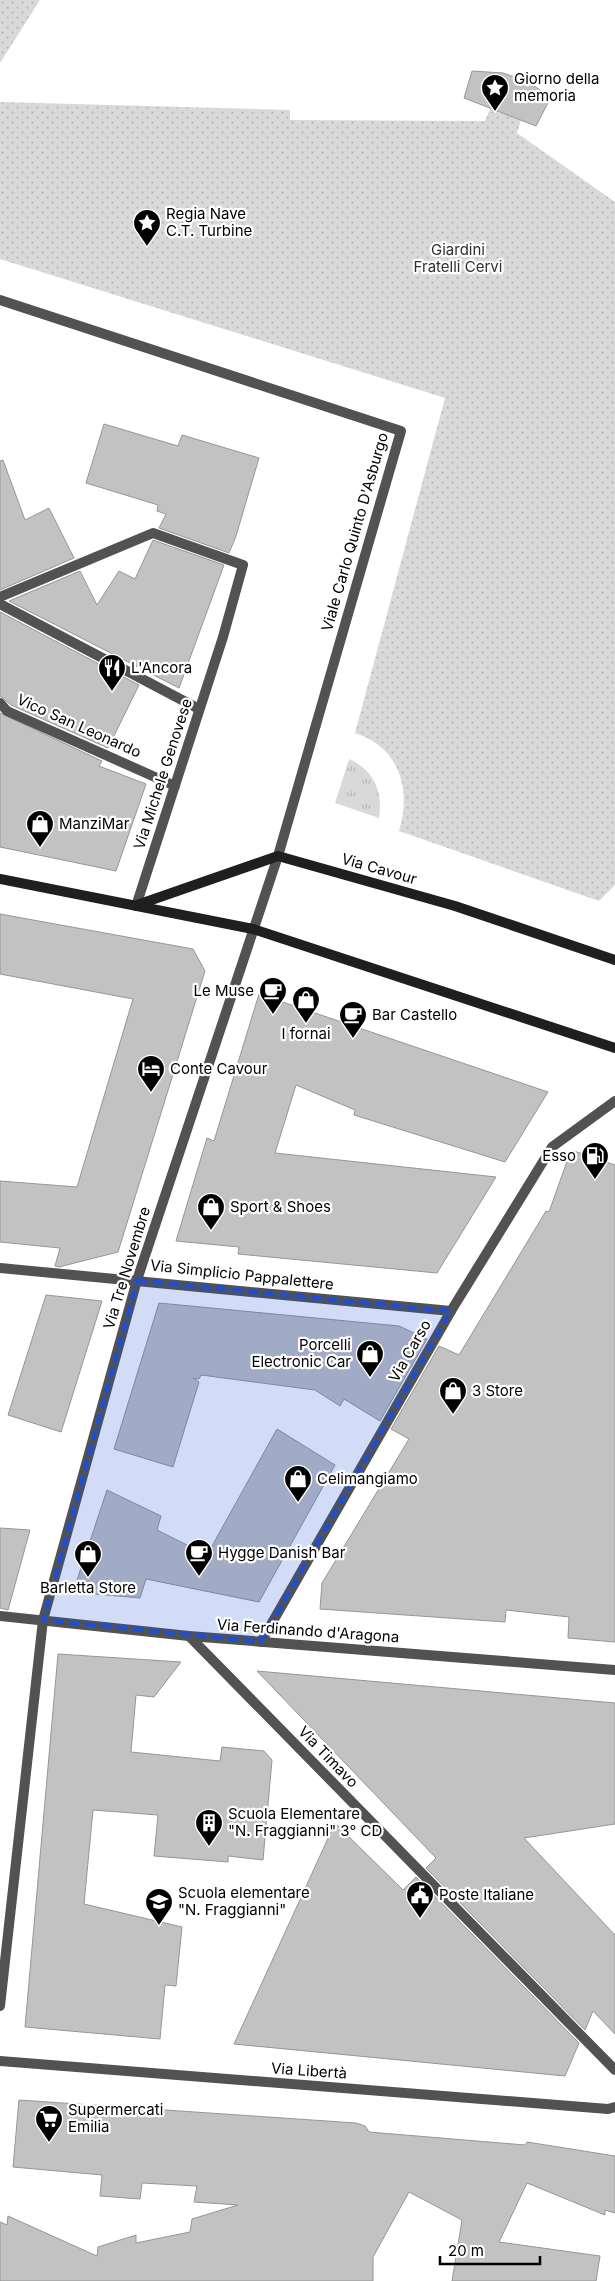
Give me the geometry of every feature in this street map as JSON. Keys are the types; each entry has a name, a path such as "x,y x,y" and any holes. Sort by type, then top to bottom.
{"street":[{"name":"Viale Carlo Quinto D'Asburgo","path":"0,300 401,431 278,856 253,929"},
{"name":"Via Michele Genovese","path":"0,597 153,533 243,565 223,637 136,906"},
{"path":"0,604 199,709"},
{"name":"Vico San Leonardo","path":"0,704 7,710 175,786"},
{"path":"136,906 278,856"},
{"name":"Via Cavour","path":"278,856 455,906 615,960"},
{"path":"0,879 253,929 615,1048"},
{"name":"Via Tre Novembre","path":"0,2006 43,1620 137,1280 253,929"},
{"name":"Via Carso","path":"261,1642 451,1311 552,1147 615,1100"},
{"name":"Via Simplicio Pappalettere","path":"0,1268 451,1311"},
{"name":"Via Ferdinando d'Aragona","path":"0,1616 188,1636 615,1670"},
{"name":"Via Timavo","path":"188,1636 615,2070"},
{"name":"Via Libertà","path":"0,2060 608,2109 615,2107"}],"highlighted area":[{"path":"137,1280 451,1311 261,1642 43,1620"}],"green space":[{"path":"0,0 40,0 0,63"},
{"name":"Giardini Fratelli Cervi","path":"0,102 290,110 290,120 485,121 490,109 521,120 517,133 615,202 615,885 599,901 399,831 404,800 398,772 392,759 382,748 355,733 445,398 0,259"},
{"path":"349,759 365,769 375,783 380,799 379,818 335,803"}],"building":[{"path":"472,71 503,73 523,80 539,89 550,99 536,126 464,98"},
{"path":"104,424 178,446 182,435 259,458 236,536 229,553 159,528 166,514 157,511 158,505 86,483"},
{"path":"3,460 25,520 49,508 74,558 0,590 0,461"},
{"path":"153,540 224,565 179,688 9,601 80,571 97,605 119,571 135,579"},
{"path":"0,612 139,685 108,748 11,705 0,696"},
{"path":"0,713 102,761 99,766 146,784 116,871 0,847"},
{"path":"0,914 193,949 205,971 118,1252 59,1267 55,1266 60,1248 0,1242 0,1181 77,1187 133,999 0,974"},
{"path":"259,994 548,1092 505,1162 354,1115 355,1110 296,1085 275,1153 496,1177 437,1273 238,1254 239,1247 176,1241 207,1138 214,1141"},
{"path":"571,1150 615,1165 615,1642 568,1638 569,1617 506,1610 505,1622 320,1609 322,1583 409,1439 391,1429 439,1346 459,1355 546,1211 549,1212"},
{"path":"46,1295 102,1301 61,1432 8,1415"},
{"path":"159,1303 399,1326 427,1339 380,1421 344,1399 340,1406 315,1390 201,1375 199,1379 193,1378 199,1382 173,1467 114,1449"},
{"path":"277,1429 335,1465 259,1602 146,1579 140,1598 73,1592 107,1490 161,1516 157,1530 207,1555"},
{"path":"0,1528 30,1530 8,1610 0,1608"},
{"name":"Scuola Elementare \"N. Fraggianni\" 3° CD","path":"58,1654 181,1662 154,1697 136,1695 131,1752 220,1761 222,1747 264,1751 272,1760 263,1860 228,1856 228,1862 154,1856 158,1815 93,1810 84,1904 182,1927 176,1986 165,1985 160,2039 25,2027"},
{"path":"257,1671 615,1703 615,1824 524,1838 615,1935 615,2034 593,2011 585,2030 426,1868 436,1858"},
{"path":"335,1823 403,1890 416,1877 579,2043 565,2076 234,2044"},
{"path":"19,2100 356,2123 365,2126 369,2132 525,2145 527,2142 615,2156 615,2213 605,2210 605,2215 527,2183 499,2242 600,2256 596,2281 452,2281 462,2220 409,2192 373,2257 373,2281 0,2281 0,2222 7,2225 8,2216 97,2256 98,2247 136,2235 136,2243 190,2232 192,2219 238,2205 194,2202 197,2186 142,2183 140,2199 100,2196 102,2175 13,2167"}],"place":[{"name":"Giorno della memoria","path":"495,112"},
{"name":"Regia Nave C.T. Turbine","path":"147,247"},
{"name":"L'Ancora","path":"112,692"},
{"name":"ManziMar","path":"40,848"},
{"name":"Le Muse","path":"273,1015"},
{"name":"I fornai","path":"306,1024"},
{"name":"Bar Castello","path":"353,1039"},
{"name":"Conte Cavour","path":"151,1093"},
{"name":"Esso","path":"595,1180"},
{"name":"Sport & Shoes","path":"211,1231"},
{"name":"Porcelli Electronic Car","path":"370,1378"},
{"name":"3 Store","path":"453,1415"},
{"name":"Celimangiamo","path":"298,1503"},
{"name":"Hygge Danish Bar","path":"199,1577"},
{"name":"Barletta Store","path":"88,1578"},
{"name":"Scuola Elementare \"N. Fraggianni\" 3° CD","path":"209,1847"},
{"name":"Poste Italiane","path":"420,1919"},
{"name":"Scuola elementare \"N. Fraggianni\"","path":"159,1926"},
{"name":"Supermercati Emilia","path":"49,2143"}]}
